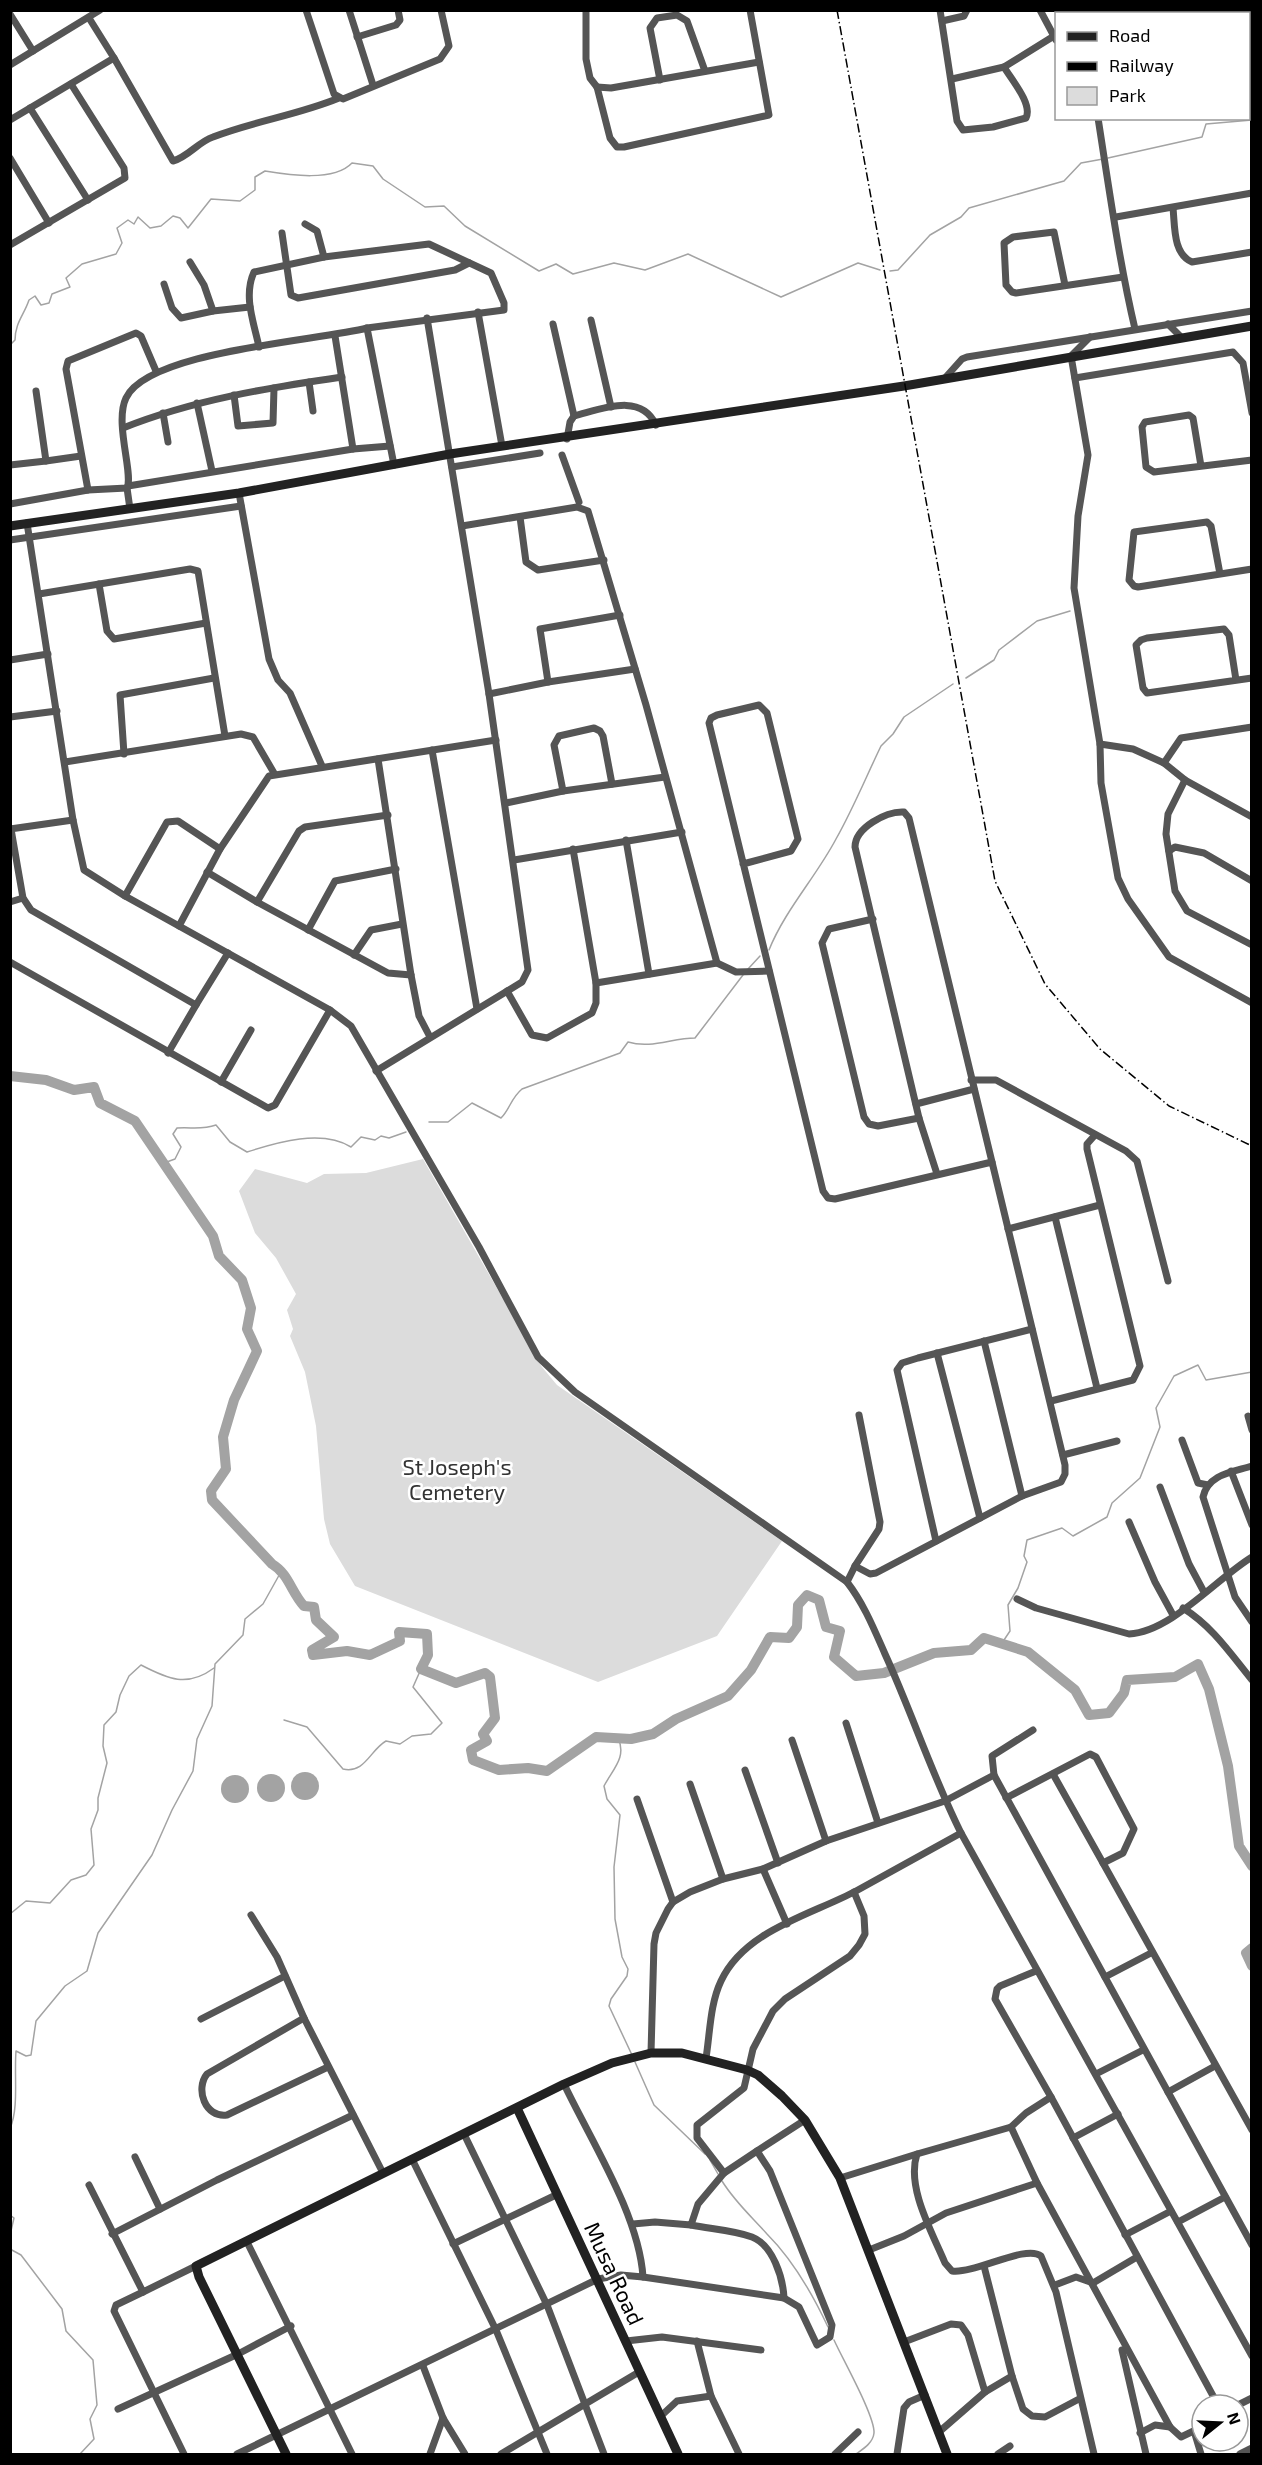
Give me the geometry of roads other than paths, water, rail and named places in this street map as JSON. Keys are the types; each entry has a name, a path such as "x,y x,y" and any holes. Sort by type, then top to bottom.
{"street":[{"path":"10,64 100,10"},
{"path":"306,10 333,92 339,98"},
{"path":"349,10 373,85"},
{"path":"357,37 396,25 400,18 398,10"},
{"path":"89,18 173,161 211,137 263,119 319,106 339,98 343,99 373,85 431,64 446,53 449,46 441,10"},
{"path":"586,10 585,58 590,78 597,87 610,138 617,147 769,115 750,10"},
{"path":"940,10 957,121 961,129 1015,123 1026,118 1028,111 1004,67"},
{"path":"942,21 964,16 967,10"},
{"path":"952,79 1004,67 1055,38 1040,10"},
{"path":"10,14 33,51"},
{"path":"660,80 650,28 657,18 677,15 687,21 705,71"},
{"path":"10,120 114,58"},
{"path":"597,87 611,88 759,62"},
{"path":"10,244 121,183 126,171 71,84"},
{"path":"601,100 611,88"},
{"path":"30,108 88,200"},
{"path":"1098,120 1116,217 1123,277 1135,329"},
{"path":"10,158 49,223"},
{"path":"1116,217 1251,193"},
{"path":"1173,208 1179,252 1185,259 1192,262 1251,252"},
{"path":"305,224 319,235 324,257"},
{"path":"1065,285 1054,232 1013,237 1004,243 1002,251 1009,290 1016,293 1123,277"},
{"path":"282,233 291,295 298,298 455,270 469,263"},
{"path":"130,508 122,411 129,392 156,371 190,359 336,336 367,328 427,318 504,310 504,303 491,273 429,244 285,264 254,272 249,291 250,307 259,347"},
{"path":"190,262 204,285 213,311"},
{"path":"164,284 171,308 181,318 213,311 250,307"},
{"path":"945,378 962,359 967,357 1251,310"},
{"path":"478,312 502,446"},
{"path":"376,1071 522,982 528,970 506,803 427,318"},
{"path":"591,320 611,407"},
{"path":"553,324 574,416"},
{"path":"1168,324 1181,337"},
{"path":"10,526 239,493 450,454 656,425 1251,326"},
{"path":"367,328 394,465"},
{"path":"88,490 66,369 68,361 138,334 156,371"},
{"path":"336,336 353,449"},
{"path":"1071,356 1090,337"},
{"path":"1076,378 1233,352 1243,363 1251,413"},
{"path":"1071,356 1088,455 1078,516 1074,588 1100,744 1101,783 1118,878 1128,899 1169,957 1251,1003"},
{"path":"123,428 163,412 197,403 342,377"},
{"path":"309,382 314,411"},
{"path":"234,395 238,426 273,423 274,388"},
{"path":"36,391 46,461"},
{"path":"197,403 212,471"},
{"path":"567,438 570,422 574,416 611,407 638,406 651,414 656,425"},
{"path":"163,412 168,442"},
{"path":"1201,466 1195,422 1189,415 1145,422 1142,428 1146,467 1149,471 1201,466 1251,460"},
{"path":"10,504 353,449 390,446"},
{"path":"452,467 540,453"},
{"path":"562,455 579,502"},
{"path":"10,465 81,456"},
{"path":"239,493 269,659 278,680 290,693 322,766"},
{"path":"10,540 241,506"},
{"path":"462,526 585,508 590,514 682,832 717,963"},
{"path":"520,517 526,562 530,567 538,570 604,561"},
{"path":"1220,574 1211,526 1207,522 1134,532 1130,580 1134,586 1220,574 1251,569"},
{"path":"27,524 72,820 84,870 124,896 330,1010 351,1026 479,1247 538,1357 551,1372 575,1392 847,1581 861,1600 896,1675 945,1801 961,1833 1251,2355"},
{"path":"39,594 196,569 201,575 214,678 225,736"},
{"path":"99,584 107,631 114,639 206,622"},
{"path":"548,682 540,629 620,615"},
{"path":"1236,680 1229,635 1224,629 1148,638 1136,645 1143,688 1148,693 1251,678"},
{"path":"10,660 48,654"},
{"path":"489,694 548,682 635,669"},
{"path":"124,754 120,694 214,678"},
{"path":"743,864 791,851 798,839 766,713 759,705 717,715 711,718 709,723 743,864 769,971 823,1191 828,1198 836,1199 992,1162"},
{"path":"10,717 57,711"},
{"path":"1164,763 1181,738 1251,727"},
{"path":"563,791 554,745 556,740 559,736 594,728 603,736 612,784"},
{"path":"65,762 241,734 254,737 274,773"},
{"path":"179,926 220,849 264,780 274,773 496,740"},
{"path":"1100,744 1133,749 1164,763 1185,780 1251,817"},
{"path":"432,750 477,1009"},
{"path":"378,759 411,975 419,1016 430,1037"},
{"path":"506,803 563,791 665,777"},
{"path":"1185,780 1168,814 1166,834 1175,891 1187,911 1251,945"},
{"path":"855,1566 870,1574 876,1573 1022,1496 1061,1482 1065,1474 1051,1401 909,818 904,812 896,812 860,831 855,838 919,1118 937,1174"},
{"path":"258,902 298,831 305,827 388,815"},
{"path":"72,820 11,829 23,898 31,910 196,1005"},
{"path":"124,896 164,825 170,820 177,821 220,849"},
{"path":"514,860 682,832"},
{"path":"626,840 649,974"},
{"path":"1169,851 1175,847 1196,850 1251,881"},
{"path":"507,991 532,1035 547,1038 592,1013 596,1004 596,983 573,849"},
{"path":"308,930 335,882 396,868"},
{"path":"207,872 388,973 411,975"},
{"path":"10,902 23,898"},
{"path":"873,918 829,929 822,943 864,1117 869,1124 878,1126 919,1118"},
{"path":"354,954 371,930 402,924"},
{"path":"168,1053 228,953"},
{"path":"10,962 268,1108 273,1107 330,1010"},
{"path":"596,983 717,963 736,972 769,971"},
{"path":"221,1082 251,1030"},
{"path":"971,1080 996,1080 1126,1151 1137,1161 1168,1281"},
{"path":"916,1104 974,1089"},
{"path":"1051,1401 1133,1380 1140,1366 1087,1149 1087,1144 1095,1135"},
{"path":"1008,1229 1100,1205"},
{"path":"1055,1217 1097,1388"},
{"path":"936,1541 897,1370 902,1363 1032,1329"},
{"path":"984,1341 1022,1496"},
{"path":"938,1353 980,1518"},
{"path":"847,1581 879,1529 880,1522 859,1415"},
{"path":"1248,1416 1251,1430"},
{"path":"1182,1440 1235,1598 1251,1622"},
{"path":"1063,1455 1117,1441"},
{"path":"1203,1497 1208,1485 1231,1471 1251,1466"},
{"path":"1231,1471 1251,1525"},
{"path":"1198,1483 1208,1485"},
{"path":"1160,1487 1189,1564 1204,1592"},
{"path":"1129,1522 1155,1582 1173,1615"},
{"path":"1017,1599 1036,1608 1129,1634 1148,1630 1173,1615 1251,1557"},
{"path":"1183,1608 1215,1633 1251,1680"},
{"path":"846,1723 878,1823"},
{"path":"1033,1730 992,1756 994,1775 1251,2245"},
{"path":"792,1740 826,1841"},
{"path":"1006,1798 1090,1754 1096,1757 1134,1829 1123,1853 1103,1863"},
{"path":"745,1770 778,1863"},
{"path":"1053,1774 1251,2129"},
{"path":"651,2053 654,1944 656,1933 673,1902 690,1892 723,1879 763,1869 826,1841 945,1801 994,1775"},
{"path":"690,1784 723,1879"},
{"path":"637,1799 673,1902"},
{"path":"706,2058 715,1998 722,1980 746,1949 765,1935 854,1892 961,1833"},
{"path":"763,1869 787,1924"},
{"path":"721,2178 697,2138 695,2130 699,2121 744,2088 753,2049 773,2011 785,1999 850,1956 859,1945 865,1934 864,1916 854,1892"},
{"path":"251,1915 277,1958 328,2067 383,2174"},
{"path":"1105,1977 1151,1953"},
{"path":"1036,1971 1000,1986 996,1989 995,2000 1051,2097 1211,2393"},
{"path":"201,2019 285,1976"},
{"path":"304,2018 207,2074 203,2078 201,2091 208,2109 217,2115 227,2115 328,2067"},
{"path":"1096,2074 1143,2050"},
{"path":"184,2454 114,2311 116,2305 564,2084 623,2060 651,2053 682,2053 747,2070 766,2082 805,2120 840,2178 947,2454"},
{"path":"1168,2092 1215,2066"},
{"path":"564,2084 633,2224 644,2277"},
{"path":"840,2178 1011,2127 1026,2113 1051,2097"},
{"name":"Musa Road","path":"516,2108 678,2454"},
{"path":"1073,2138 1118,2114"},
{"path":"112,2234 353,2115"},
{"path":"691,2225 698,2204 721,2178 805,2120"},
{"path":"1011,2127 1036,2183 1093,2283 1120,2341 1170,2427 1178,2437 1190,2432"},
{"path":"464,2134 547,2305 604,2454"},
{"path":"237,2454 423,2366 598,2279 621,2275 644,2277 784,2298 799,2307 817,2345 830,2337 833,2328 770,2171 757,2151"},
{"path":"917,2154 914,2167 918,2191 928,2222 950,2269 968,2271 1035,2252 1041,2256 1055,2285 1079,2399 1094,2454"},
{"path":"135,2157 160,2210"},
{"path":"411,2159 496,2330 547,2454"},
{"path":"869,2250 904,2236 946,2213 1036,2183"},
{"path":"89,2185 143,2292"},
{"path":"453,2244 556,2195"},
{"path":"1178,2222 1225,2197"},
{"path":"1125,2235 1171,2211"},
{"path":"633,2224 655,2222 691,2225 755,2238 778,2267 783,2279 784,2298"},
{"path":"247,2242 291,2326 352,2454"},
{"path":"1093,2283 1137,2257"},
{"path":"196,2266 199,2277 286,2454"},
{"path":"984,2266 1019,2404 1032,2416 1052,2415 1079,2399"},
{"path":"1055,2285 1076,2277 1093,2283"},
{"path":"904,2342 951,2324 960,2325 968,2335 985,2392"},
{"path":"118,2409 238,2354 291,2326"},
{"path":"626,2341 662,2337 761,2350"},
{"path":"698,2341 711,2396 739,2454"},
{"path":"1120,2341 1146,2454"},
{"path":"423,2366 443,2418 465,2454"},
{"path":"501,2454 639,2372"},
{"path":"939,2432 985,2392 1012,2376"},
{"path":"661,2416 677,2401 711,2396"},
{"path":"897,2454 904,2408 909,2402 926,2396"},
{"path":"430,2454 443,2418"},
{"path":"1140,2433 1155,2425 1170,2427"},
{"path":"835,2454 858,2432"},
{"path":"998,2454 1010,2446"},
{"path":"1240,2454 1251,2448"}],"waterway":[{"path":"1108,158 1202,137 1206,124 1252,120"},
{"path":"890,271 898,270 930,235 961,217 969,208 1064,181 1081,163 1103,159"},
{"path":"10,345 15,340 18,324 29,300 35,296 41,305 49,303 52,294 70,287 66,278 82,264 116,254 122,243 117,228 128,220 134,224 138,217 150,228 161,226 173,216 180,218 188,228 211,199 240,201 255,190 255,177 265,171 311,176 323,175 344,169 352,163 373,166 383,179 425,207 444,206 465,226 539,271 556,264 573,274 614,263 645,270 688,254 781,297 858,263 880,270"},
{"path":"966,678 994,660 999,650 1037,621 1070,611"},
{"path":"769,950 783,921 836,839 881,746 893,734 904,717 953,684"},
{"path":"748,969 760,956"},
{"path":"429,1122 448,1122 472,1103 501,1118 522,1089 620,1053 628,1042 653,1044 695,1038 743,975"},
{"path":"10,1076 46,1080 74,1090 94,1087 100,1103 135,1121 213,1236 219,1256 242,1280 251,1308 247,1329 257,1351 234,1400 223,1437 226,1469 211,1491 212,1500 278,1568 304,1606 314,1607 316,1620 334,1637 312,1650 313,1655 347,1651 370,1655 400,1641 399,1632 427,1634 428,1655 421,1669 456,1683 485,1673 490,1677 495,1718 483,1734 487,1741 471,1750 473,1760 499,1770 528,1768 547,1771 596,1737 631,1739 653,1734 676,1719 728,1696 751,1670 770,1637 789,1638 797,1627 798,1605 807,1595 819,1600 826,1627 840,1631 834,1657 856,1676 884,1673 934,1653 971,1650 984,1638 1028,1652 1075,1690 1089,1715 1109,1713 1124,1693 1127,1680 1175,1677 1198,1664 1209,1689 1228,1766 1239,1846 1252,1866"},
{"path":"164,1163 175,1159 181,1147 173,1134 177,1128 201,1128 216,1125 230,1142 247,1152 286,1141 314,1138 327,1139 351,1147 361,1137 375,1140 381,1136 389,1138 406,1132"},
{"path":"1002,1643 1010,1631 1008,1605 1018,1588 1027,1562 1024,1556 1027,1540 1062,1528 1073,1536 1107,1517 1112,1503 1140,1478 1160,1427 1156,1408 1174,1376 1198,1365 1206,1380 1252,1372"},
{"path":"10,2128 15,2102 16,2051 26,2056 31,2055 36,2021 65,1986 87,1971 98,1933 152,1855 193,1771 197,1739 212,1706 215,1664 243,1635 245,1619 263,1604 282,1570"},
{"path":"10,1914 26,1901 50,1903 71,1880 86,1875 94,1865 91,1829 98,1810 98,1798 107,1763 103,1746 104,1725 116,1712 120,1695 129,1676 141,1665 160,1674 186,1680 214,1668"},
{"path":"284,1720 307,1727 343,1769 357,1768 386,1741 400,1744 412,1736 431,1734 442,1723 413,1687 421,1669"},
{"path":"618,1738 620,1757 604,1786 607,1799 620,1815 614,1867 615,1919 622,1957 628,1969 627,1976 611,1999 609,2006 632,2055"},
{"path":"1252,1948 1246,1953 1252,1966"},
{"path":"635,2062 654,2105 705,2154"},
{"path":"710,2160 718,2174"},
{"path":"722,2181 793,2266 809,2290 828,2327"},
{"path":"10,2215 14,2218 10,2235"},
{"path":"10,2249 21,2255 62,2309 66,2331 93,2360 97,2405 90,2419 94,2439 80,2454"},
{"path":"834,2340 864,2401 873,2425 872,2440 856,2454"}],"railway":[{"path":"837,10 995,881 1045,984 1100,1049 1169,1106 1252,1146"}],"park label":[{"name":"St Joseph's Cemetery","path":"457,1478"}]}
